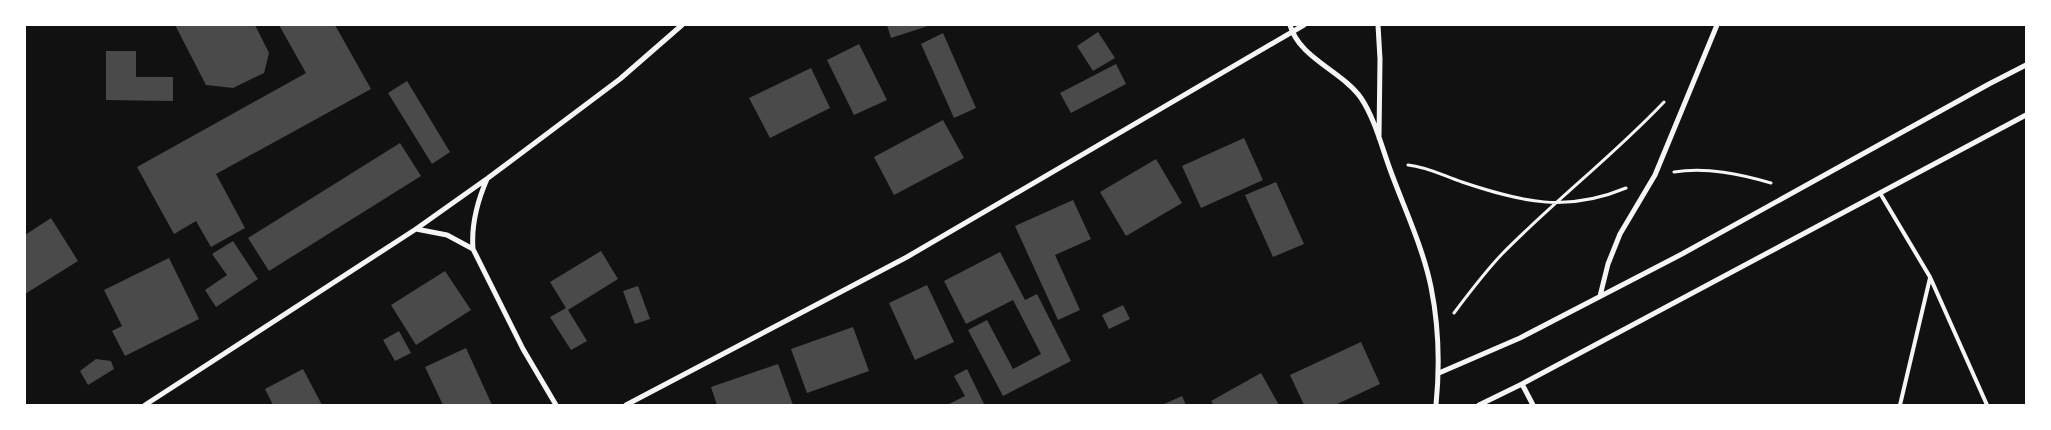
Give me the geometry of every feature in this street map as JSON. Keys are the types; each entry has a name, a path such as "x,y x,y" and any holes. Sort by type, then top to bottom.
{"street":[{"path":"145,405 416,229 488,178 620,79 682,25"},
{"path":"626,405 907,257 1291,28 1304,25"},
{"path":"1378,25 1380,59 1379,141"},
{"path":"1600,296 1608,264 1620,234 1655,175 1717,25"},
{"path":"1291,28 1301,45 1335,72 1360,97 1379,141 1428,278 1438,334 1439,373 1436,405"},
{"path":"1439,373 1520,338 1682,254 2026,65"},
{"path":"1479,405 1522,384 2026,115"},
{"path":"488,178 479,197 474,216 473,249 523,349 556,405"},
{"path":"416,229 447,235 473,249"},
{"path":"1522,384 1532,405"}],"lane":[{"path":"1880,193 1930,278 1987,405"},
{"path":"1900,405 1930,278"}],"path":[{"path":"1438,334 1480,278 1502,254 1554,204 1637,130 1670,96"},
{"path":"1387,162 1418,166 1488,191 1554,204 1576,203 1604,197 1655,175 1686,170 1716,171 1751,177 1797,190"}],"building":[{"path":"175,25 255,25 269,53 264,73 233,88 206,85"},
{"path":"279,25 335,25 371,89 216,174 245,228 211,247 196,221 174,234 137,167 306,73"},
{"path":"887,25 931,25 891,38"},
{"path":"1098,32 1115,58 1093,71 1077,46"},
{"path":"943,33 976,108 954,118 921,44"},
{"path":"859,44 887,100 854,115 827,60"},
{"path":"106,51 136,51 136,77 173,77 173,101 106,100"},
{"path":"1116,64 1126,84 1071,113 1060,93"},
{"path":"811,68 830,108 770,138 749,98"},
{"path":"407,81 450,152 432,164 388,93"},
{"path":"943,120 964,158 894,195 874,157"},
{"path":"1244,138 1263,180 1201,208 1182,166"},
{"path":"400,143 421,176 269,271 248,238"},
{"path":"1156,159 1182,203 1126,236 1100,192"},
{"path":"1276,182 1304,244 1273,257 1245,195"},
{"path":"1073,200 1091,239 1055,255 1080,310 1058,320 1015,226"},
{"path":"51,218 78,261 25,294 25,235"},
{"path":"233,241 258,279 216,307 205,290 227,275 212,254"},
{"path":"601,251 618,279 568,310 587,341 571,350 550,317 566,308 550,282"},
{"path":"1000,252 1025,300 1037,294 1071,361 1003,396 968,330 987,320 1013,369 1041,354 1013,300 966,324 944,281"},
{"path":"169,258 199,319 125,356 112,331 122,326 104,290"},
{"path":"445,271 471,310 416,345 391,305"},
{"path":"927,285 954,342 915,360 889,303"},
{"path":"638,286 650,319 635,324 623,291"},
{"path":"1123,305 1130,319 1109,329 1102,315"},
{"path":"853,327 869,371 807,393 791,349"},
{"path":"399,331 411,353 395,361 383,340"},
{"path":"1361,342 1380,384 1335,405 1304,405 1290,375"},
{"path":"466,348 492,405 443,405 425,367"},
{"path":"96,359 111,361 114,369 88,385 80,371"},
{"path":"778,364 793,405 717,405 711,387"},
{"path":"303,369 322,405 273,405 265,389"},
{"path":"967,369 984,404 947,405 965,396 954,376"},
{"path":"1261,373 1279,405 1214,405 1211,401"},
{"path":"1182,396 1186,405 1162,405"}]}
